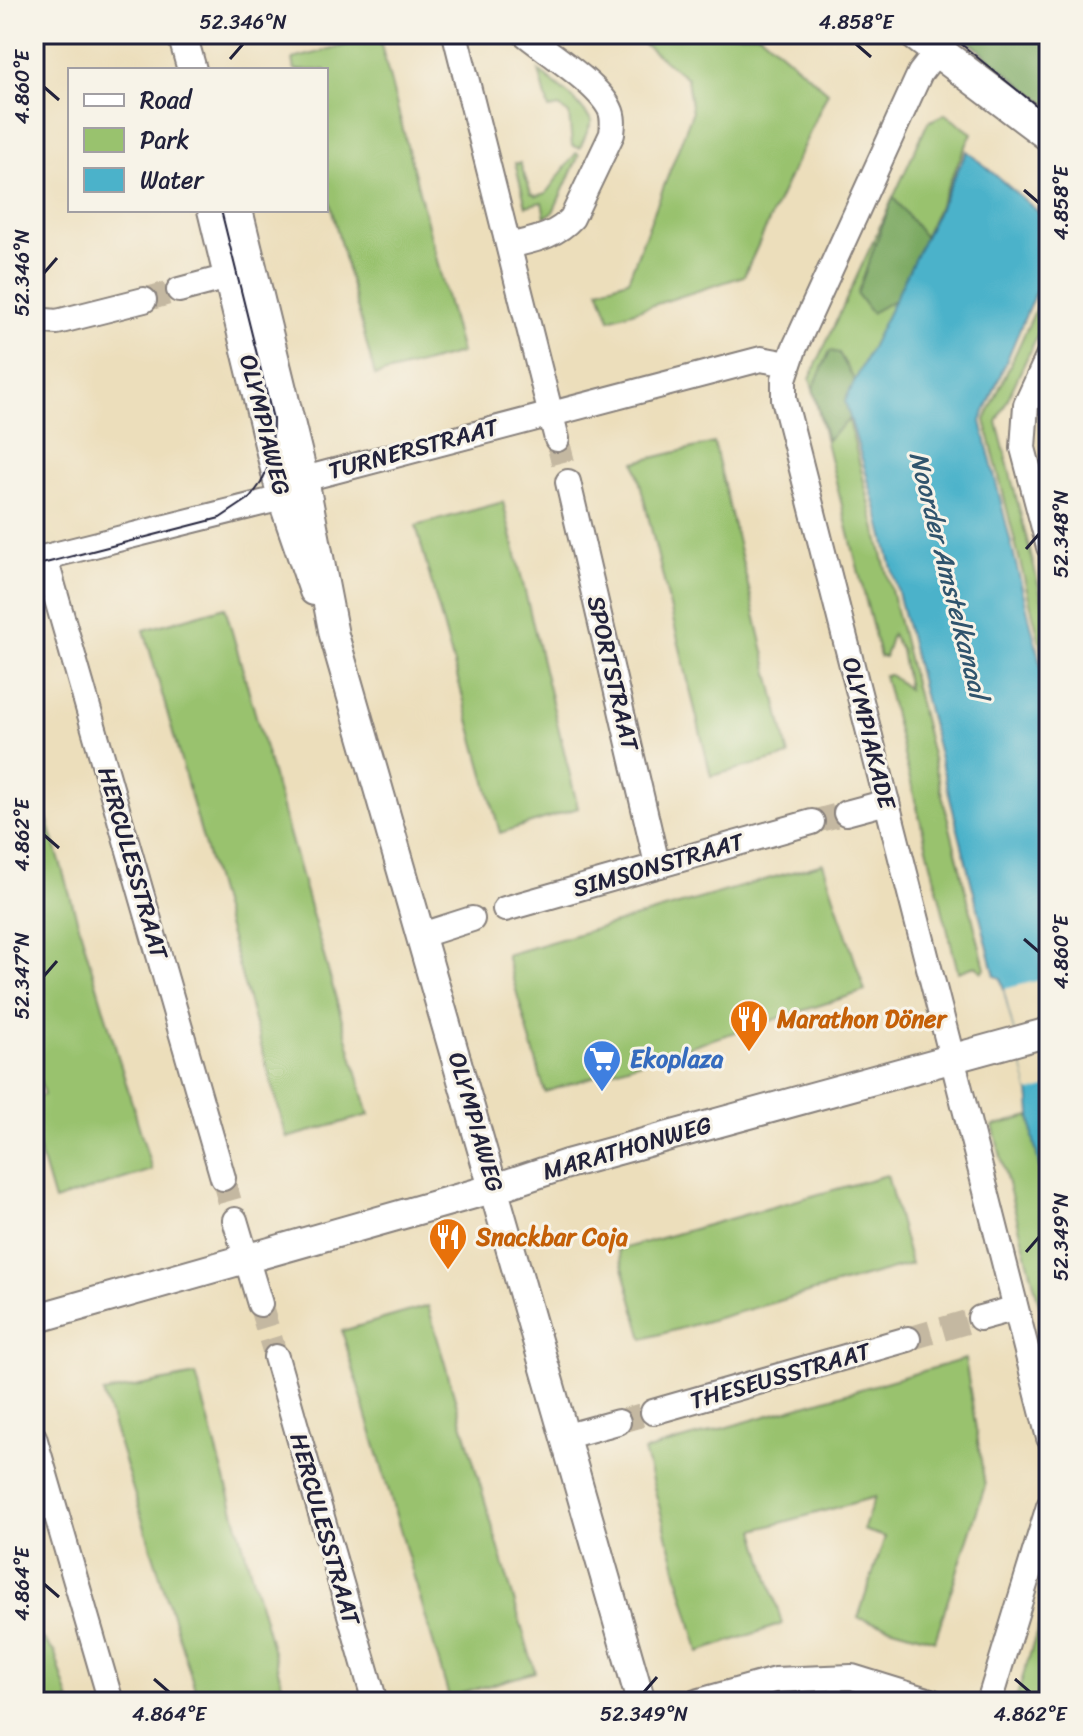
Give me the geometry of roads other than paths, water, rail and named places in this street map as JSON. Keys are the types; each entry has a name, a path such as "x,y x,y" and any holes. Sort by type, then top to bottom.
{"main road":[{"path":"926,43 1049,135"}],"street":[{"path":"182,34 191,68"},
{"path":"455,34 557,439"},
{"path":"509,246 563,229 572,218 612,134 614,119 607,104 594,91 525,34"},
{"name":"OLYMPIAKADE","path":"926,43 920,73 788,364 784,399 953,1057 1013,1309 1049,1438"},
{"name":"OLYMPIAWEG","path":"212,212 282,498 309,581 334,635"},
{"name":"OLYMPIAWEG","path":"238,212 304,479 334,635 567,1436 641,1702"},
{"path":"179,290 228,277"},
{"path":"34,320 57,322 144,300"},
{"path":"1049,355 1026,405 1023,448 1049,547"},
{"name":"TURNERSTRAAT","path":"40,559 282,498 304,479 551,413 761,359 788,364"},
{"name":"SPORTSTRAAT","path":"568,482 657,864"},
{"name":"HERCULESSTRAAT","path":"40,559 223,1178"},
{"path":"846,813 887,802"},
{"name":"SIMSONSTRAAT","path":"505,909 812,822"},
{"path":"422,935 472,919"},
{"name":"MARATHONWEG","path":"34,1319 495,1188 567,1164 1049,1032"},
{"path":"235,1220 260,1304"},
{"path":"980,1318 1013,1309"},
{"name":"THESEUSSTRAAT","path":"653,1412 908,1339"},
{"name":"HERCULESSTRAAT","path":"276,1357 375,1702"},
{"path":"567,1436 618,1422"},
{"path":"34,1437 111,1702"},
{"path":"989,1702 1049,1506"},
{"path":"696,1702 775,1680 852,1677 933,1702"}],"water":[{"name":"Noorder Amstelkanaal","path":"967,151 1049,221 1049,260 981,421 1049,698 1049,1210 1033,1137 1029,1090 1001,978 995,976 879,517 845,401"}],"tunnel":[{"path":"144,300 179,290"},
{"path":"557,439 568,482"},
{"path":"812,822 846,813"},
{"path":"223,1178 235,1220"},
{"path":"260,1304 276,1357"},
{"path":"908,1339 980,1318"},
{"path":"618,1422 653,1412"}],"tram line":[{"path":"949,34 1049,116"},
{"path":"34,566 220,518 250,498 261,483 272,458 273,419 221,212"}],"place":[{"name":"Marathon Döner","path":"749,1053"},
{"name":"Ekoplaza","path":"602,1093"},
{"name":"Snackbar Coja","path":"448,1271"}]}
